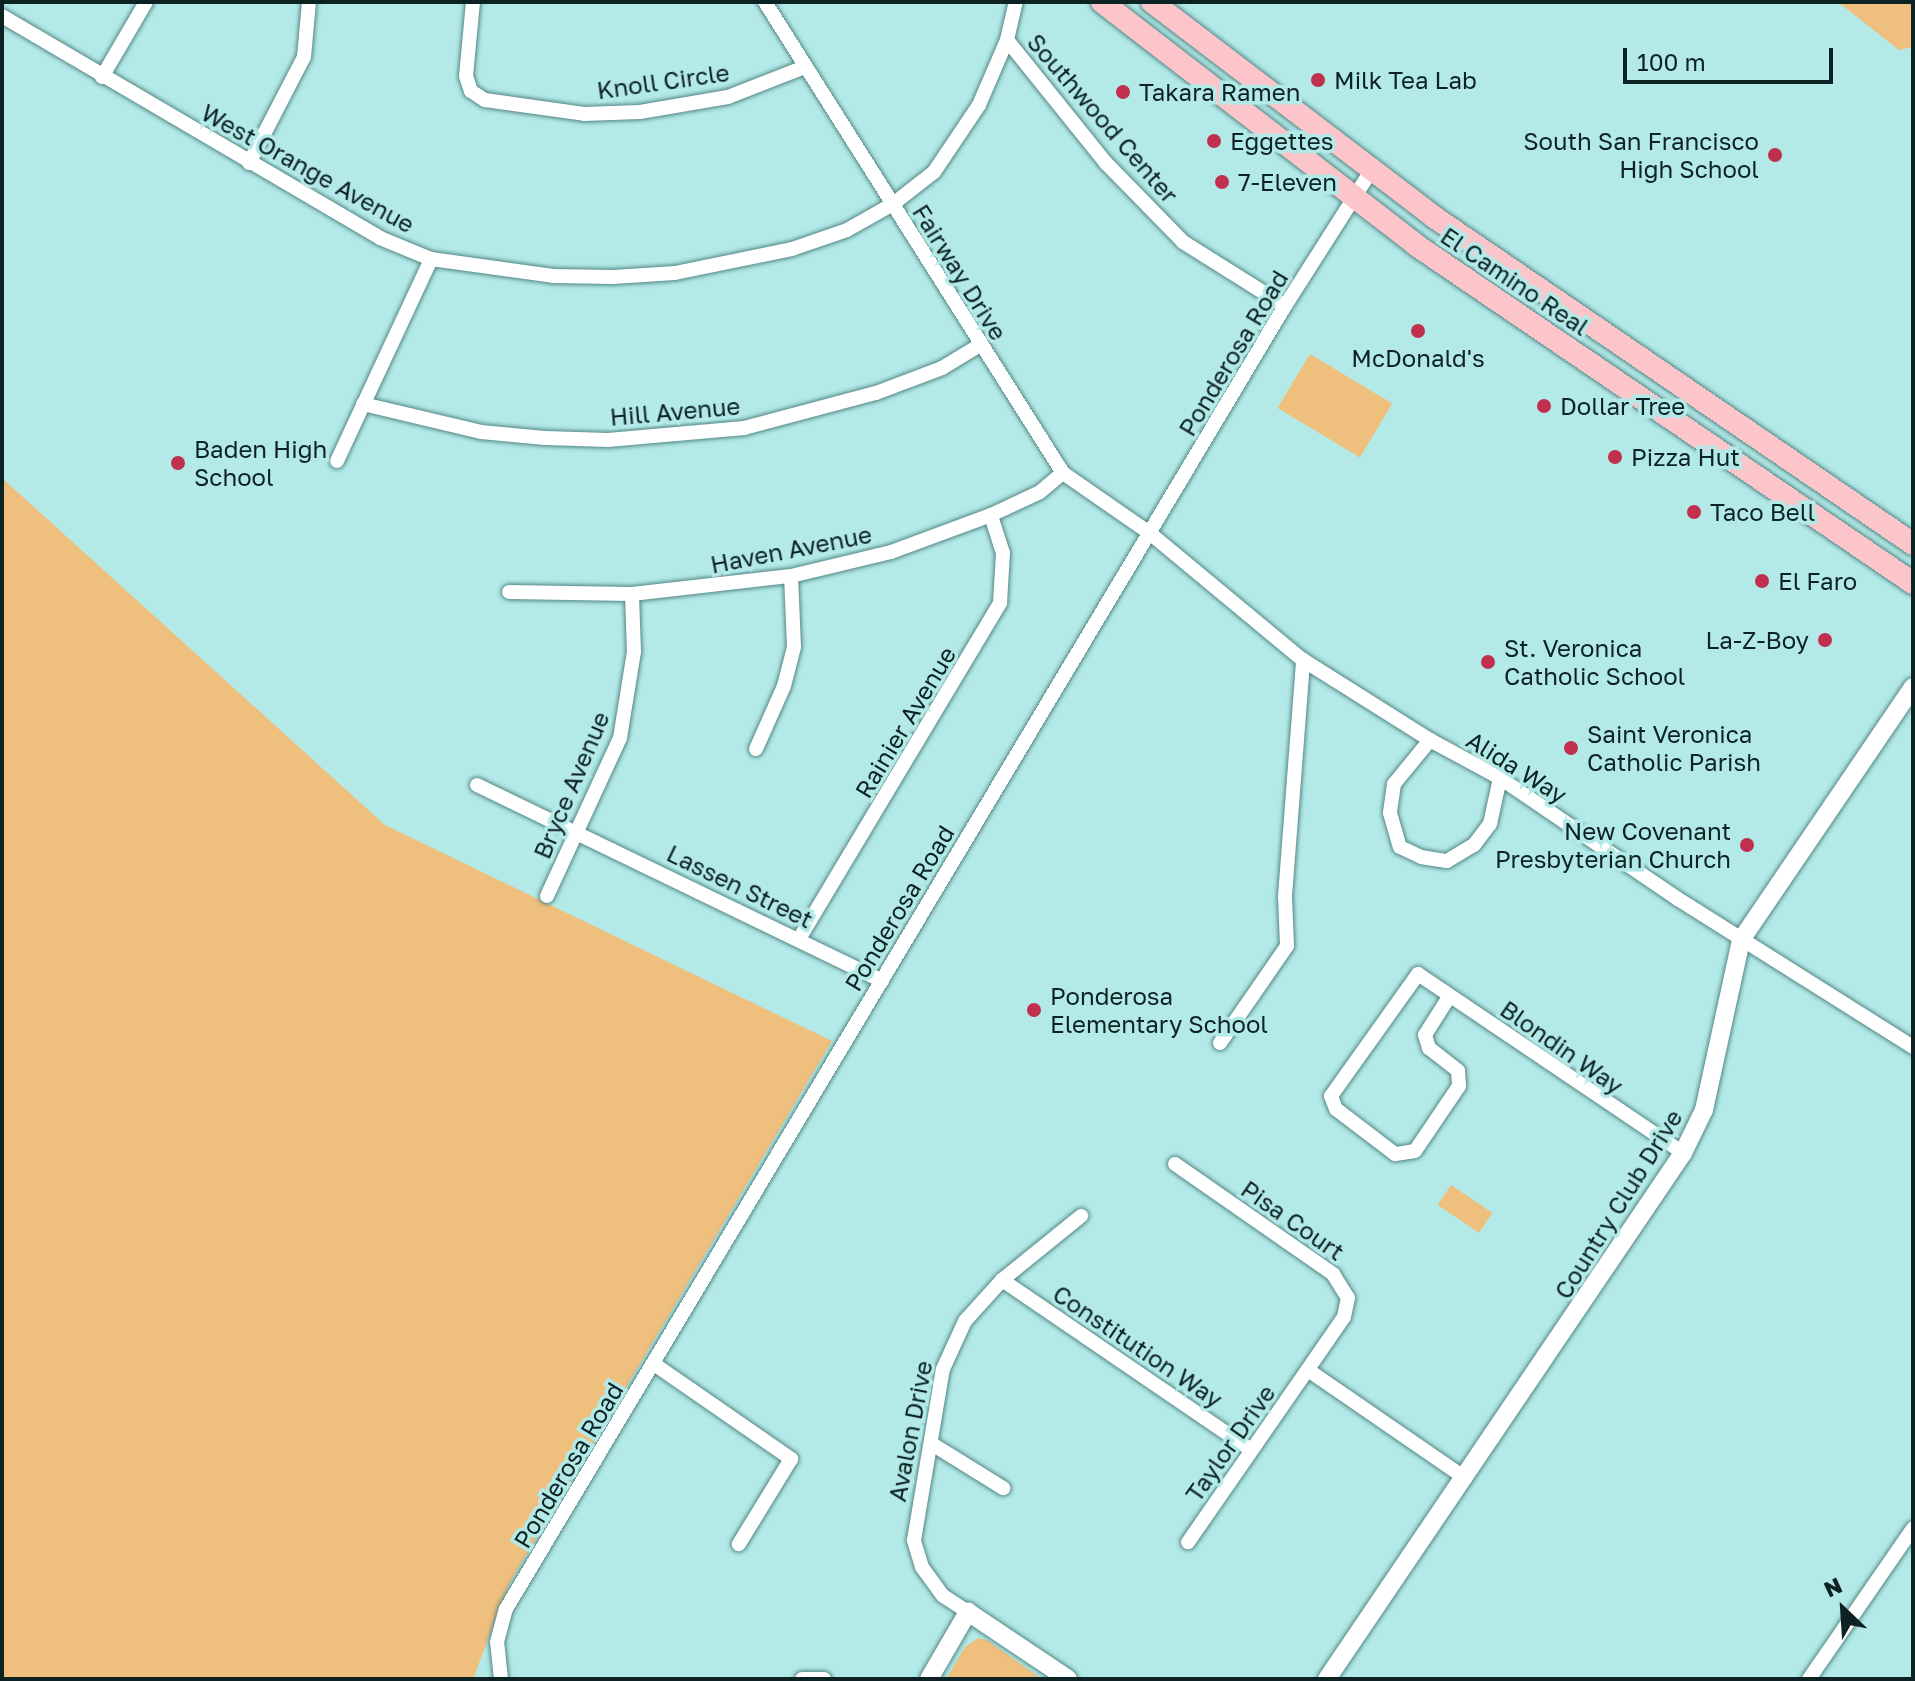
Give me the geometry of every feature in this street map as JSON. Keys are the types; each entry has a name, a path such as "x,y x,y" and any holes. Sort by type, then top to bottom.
{"main road":[{"name":"El Camino Real","path":"1102,2 1355,201 1913,583"},
{"name":"El Camino Real","path":"1152,2 1371,171 1913,544"}],"street":[{"path":"102,77 146,2"},
{"path":"249,163 304,57 309,2"},
{"name":"Knoll Circle","path":"473,2 466,76 471,91 485,100 584,114 640,112 728,97 805,67"},
{"name":"Fairway Drive","path":"765,2 1063,473 1151,534"},
{"name":"West Orange Avenue","path":"2,16 380,238 431,259 553,276 675,273 792,249 847,230 893,204 934,172 979,105 1007,40 1016,2"},
{"name":"Southwood Center","path":"1007,40 1106,163 1183,242 1285,306"},
{"name":"Ponderosa Road","path":"501,1679 497,1642 506,1609 1285,306 1355,201 1371,171"},
{"path":"337,461 431,259"},
{"name":"Hill Avenue","path":"363,404 481,432 545,438 608,440 744,428 876,393 942,368 980,345"},
{"name":"Haven Avenue","path":"509,592 632,594 791,576 891,552 991,515 1040,492 1063,473"},
{"name":"Rainier Avenue","path":"799,939 1000,603 1003,553 991,515"},
{"name":"Alida Way","path":"1151,534 1303,660 1430,740 1500,778 1741,940 1913,1047"},
{"path":"756,749 784,686 794,647 791,576"},
{"name":"Bryce Avenue","path":"547,896 620,738 629,702 632,594"},
{"path":"1220,1043 1287,946 1285,896 1303,660"},
{"name":"Country Club Drive","path":"1327,1679 1683,1153 1704,1110 1741,940 1913,687"},
{"path":"1430,740 1394,784 1390,813 1400,847 1447,861 1474,845 1490,824 1500,778"},
{"name":"Lassen Street","path":"477,785 882,981"},
{"name":"Blondin Way","path":"1449,997 1425,1035 1429,1048 1458,1071 1459,1086 1415,1151 1400,1156 1336,1109 1331,1096 1418,974 1683,1153"},
{"name":"Pisa Court","path":"1175,1164 1340,1280 1347,1308 1308,1370"},
{"name":"Avalon Drive","path":"968,1612 943,1596 922,1567 914,1540 943,1369 965,1321 1002,1280 1081,1216"},
{"name":"Constitution Way","path":"1002,1280 1250,1449"},
{"path":"654,1364 791,1459 739,1544"},
{"path":"1308,1370 1465,1478"},
{"name":"Taylor Drive","path":"1188,1542 1308,1370"},
{"path":"932,1444 1003,1488"},
{"path":"1809,1679 1913,1528"},
{"path":"929,1679 968,1612 1068,1679"},
{"path":"802,1679 824,1679"}],"shaded area":[{"path":"1838,2 1913,2 1913,47 1899,50"},
{"path":"1310,354 1392,403 1360,457 1278,408"},
{"path":"2,478 385,825 832,1041 509,1584 473,1679 2,1679"},
{"path":"1451,1185 1492,1213 1479,1233 1438,1205"},
{"path":"978,1638 987,1640 1042,1679 946,1679 965,1647"}],"place":[{"name":"Milk Tea Lab","path":"1318,80"},
{"name":"Takara Ramen","path":"1123,92"},
{"name":"Eggettes","path":"1214,141"},
{"name":"South San Francisco High School","path":"1775,155"},
{"name":"7-Eleven","path":"1222,182"},
{"name":"McDonald's","path":"1418,331"},
{"name":"Dollar Tree","path":"1544,406"},
{"name":"Pizza Hut","path":"1615,457"},
{"name":"Baden High School","path":"178,463"},
{"name":"Taco Bell","path":"1694,512"},
{"name":"El Faro","path":"1762,581"},
{"name":"La-Z-Boy","path":"1825,640"},
{"name":"St. Veronica Catholic School","path":"1488,662"},
{"name":"Saint Veronica Catholic Parish","path":"1571,748"},
{"name":"New Covenant Presbyterian Church","path":"1747,845"},
{"name":"Ponderosa Elementary School","path":"1034,1010"}]}
